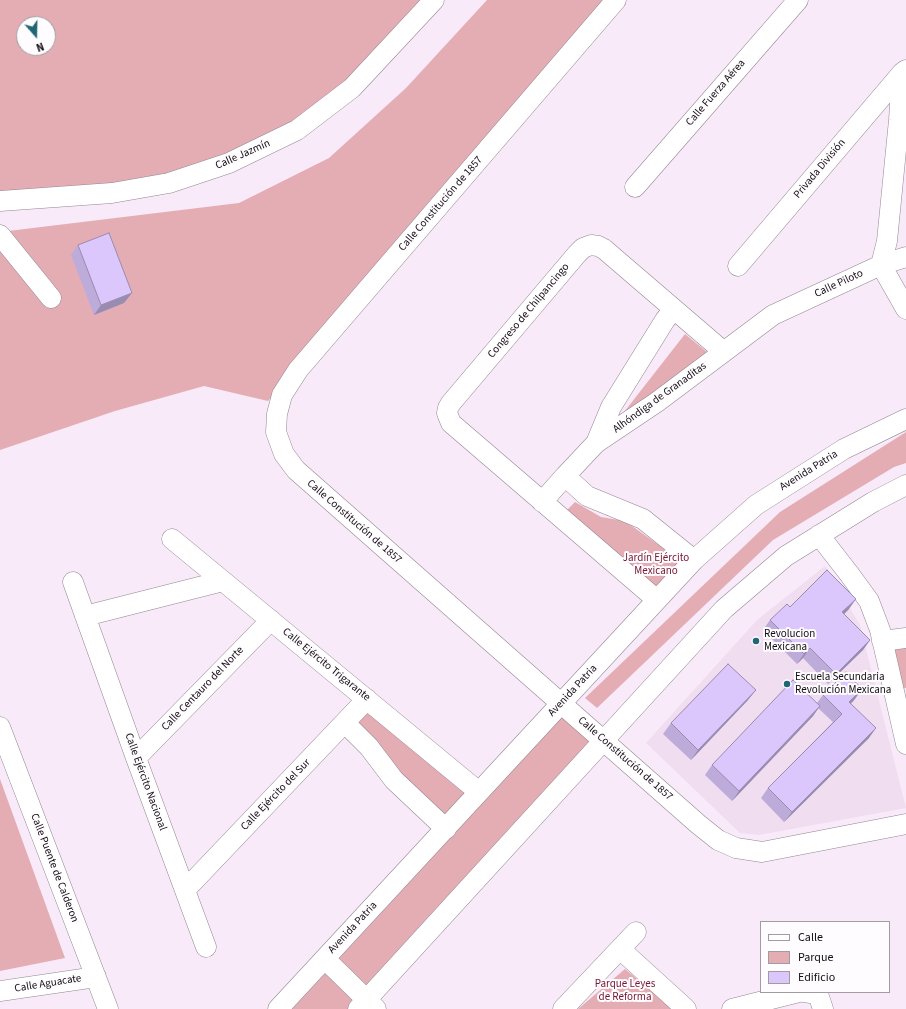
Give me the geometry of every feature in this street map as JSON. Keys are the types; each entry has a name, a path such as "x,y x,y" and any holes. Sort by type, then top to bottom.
{"street":[{"name":"Calle Jazmín","path":"0,201 112,193 169,183 229,163 296,130 352,88 434,0"},
{"name":"Calle Constitución de 1857","path":"616,0 298,370 282,395 277,414 276,432 284,454 296,470 561,704 718,840 736,848 762,852 906,824"},
{"name":"Calle Fuerza Aérea","path":"635,187 798,0"},
{"path":"904,71 903,119 887,241 881,264 906,308"},
{"name":"Privada División","path":"738,266 904,71"},
{"path":"0,235 51,298"},
{"path":"887,241 906,252"},
{"name":"Congreso de Chilpancingo","path":"542,502 450,423 447,413 451,403 583,248 590,245 598,246 604,249 724,352"},
{"name":"Calle Piloto","path":"724,352 773,315 881,264 906,257"},
{"name":"Alhóndiga de Granaditas","path":"596,443 611,407 665,320 674,309"},
{"name":"Alhóndiga de Granaditas","path":"542,502 596,443 657,402 724,352"},
{"name":"Avenida Patria","path":"278,1009 694,560 756,505 844,449 906,419"},
{"path":"565,476 588,496 643,519 694,560"},
{"path":"325,959 367,1006 603,740 724,609 786,556 873,502 906,485"},
{"path":"542,502 657,600"},
{"path":"819,535 869,601 900,689 906,744"},
{"name":"Calle Ejército Trigarante","path":"172,539 480,792"},
{"path":"85,616 223,581"},
{"name":"Calle Ejército Nacional","path":"73,582 206,947"},
{"name":"Calle Centauro del Norte","path":"136,758 271,620"},
{"path":"882,641 906,638"},
{"name":"Calle Ejército del Sur","path":"185,890 367,699"},
{"path":"345,723 369,747 394,780 446,829"},
{"name":"Calle Puente de Calderon","path":"0,728 108,1009"},
{"path":"563,1009 636,932"},
{"path":"620,949 686,1009"},
{"name":"Calle Aguacate","path":"0,991 96,976"},
{"path":"732,1009 795,993"},
{"path":"811,993 818,994 823,1009"}],"shaded area":[{"name":"Escuela Secundaria Revolución Mexicana","path":"825,566 860,625 906,808 759,835 740,833 646,743 757,620"}],"green space":[{"path":"0,0 435,0 352,88 229,163 0,203"},
{"path":"487,0 616,0 268,401 204,386 115,411 0,450 0,232 239,203 329,158 406,88"},
{"path":"685,334 707,352 621,416"},
{"path":"906,432 906,463 894,467 773,540 597,708 585,698 780,512"},
{"name":"Jardín Ejército Mexicano","path":"575,502 601,517 625,521 684,563 658,592 564,513"},
{"path":"906,640 906,688 894,690 883,644"},
{"path":"367,699 479,792 446,829 345,723"},
{"path":"560,713 599,745 370,995 325,959"},
{"path":"0,779 65,958 0,971"},
{"path":"324,968 362,1004 358,1009 284,1009"},
{"name":"Parque Leyes de Reforma","path":"625,969 673,1009 578,1009"}],"building":[{"path":"109,233 132,293 101,305 78,245"},
{"path":"827,570 856,599 842,612 870,640 836,674 810,648 804,654 770,620 787,604 790,607"},
{"path":"728,664 756,690 698,750 671,723"},
{"path":"846,672 862,689 849,702 876,728 792,812 768,788 842,714 823,695"},
{"path":"793,680 820,706 739,791 712,765"}],"place":[{"name":"Revolucion Mexicana","path":"756,641"},
{"name":"Escuela Secundaria Revolución Mexicana","path":"787,684"}]}
